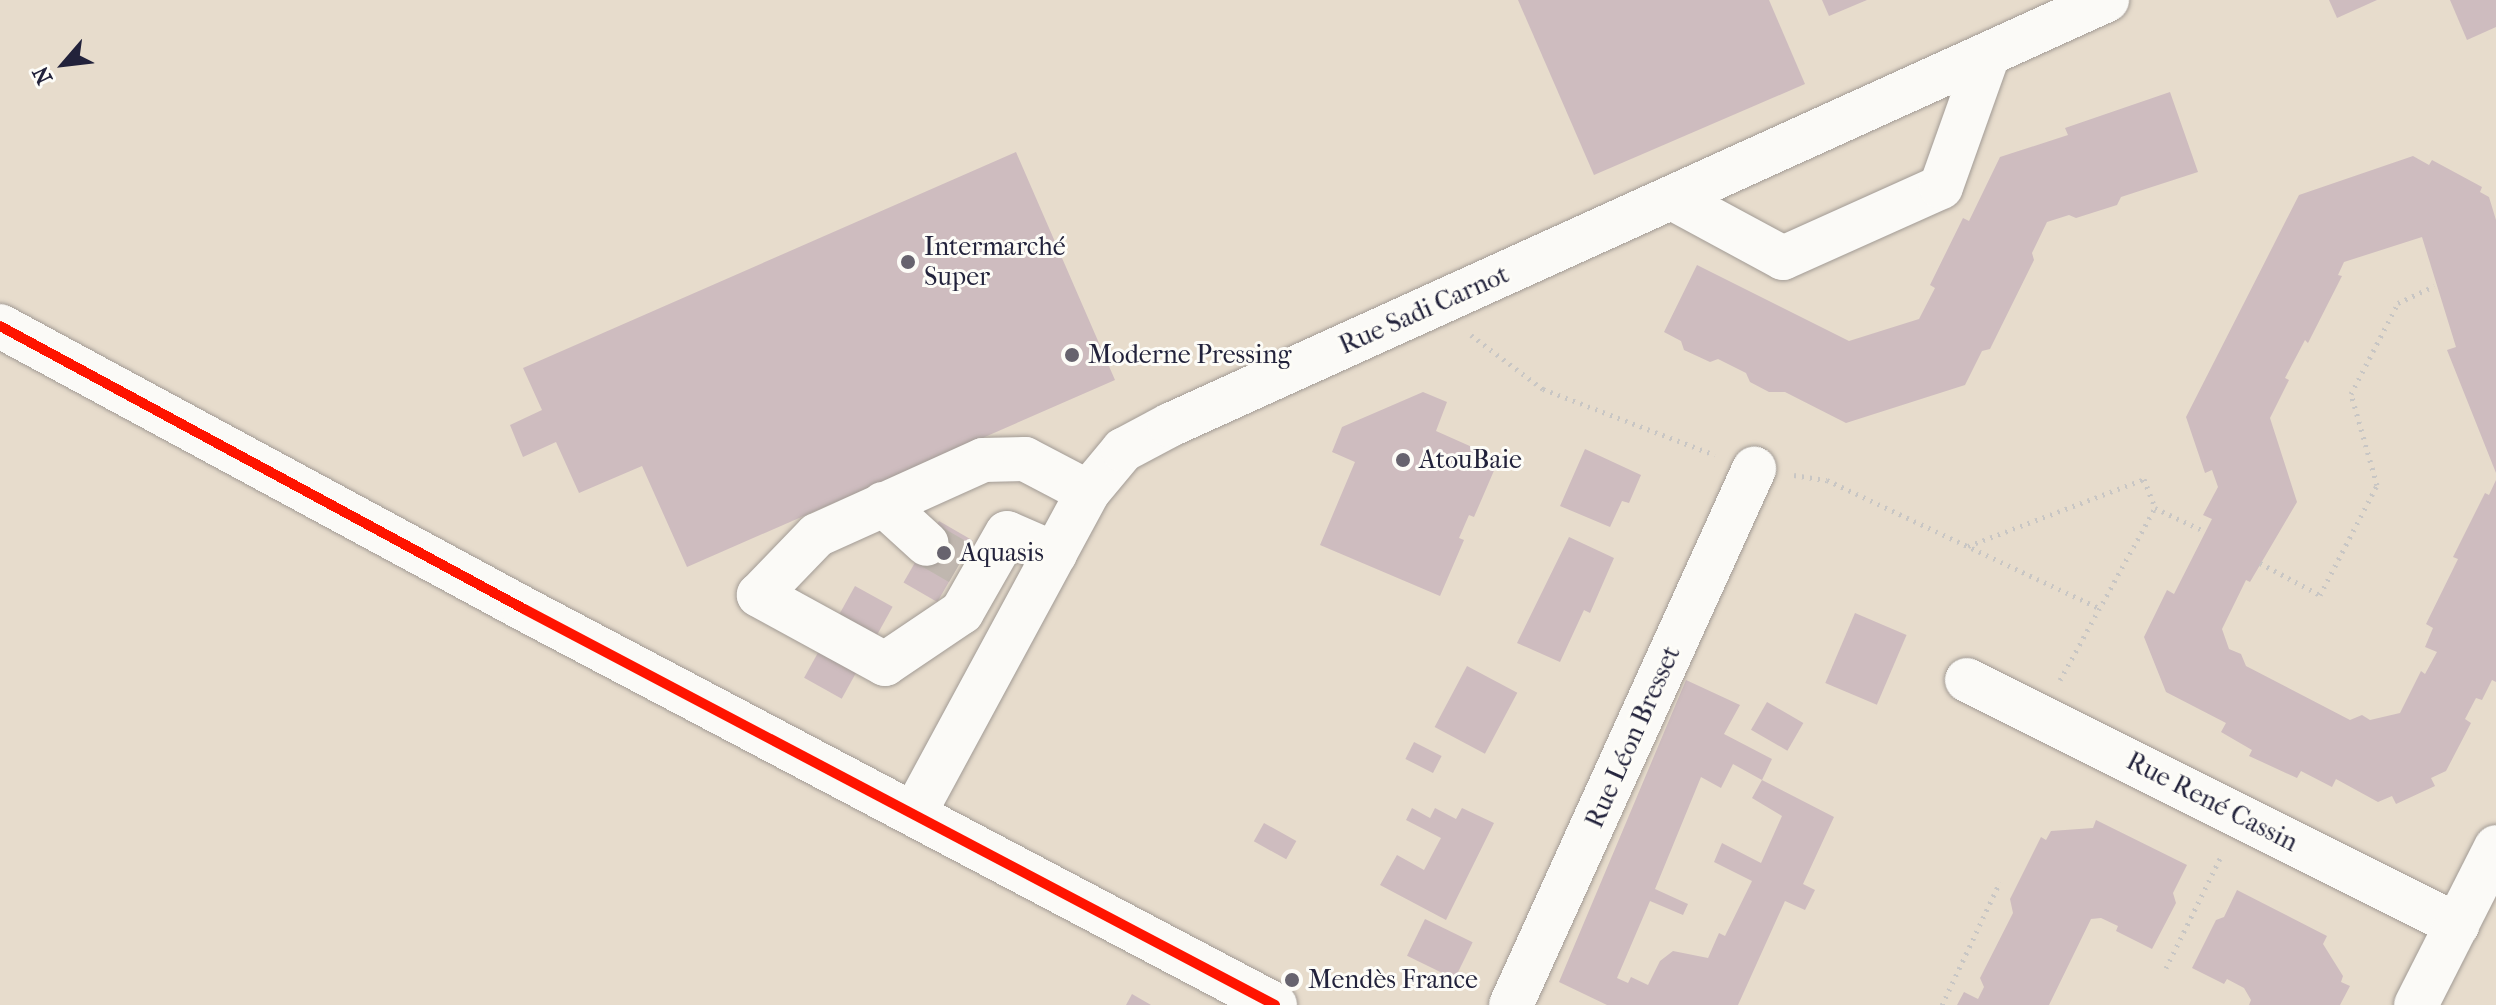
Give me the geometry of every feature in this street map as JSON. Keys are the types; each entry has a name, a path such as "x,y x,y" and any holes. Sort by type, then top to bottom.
{"street":[{"name":"Rue Sadi Carnot","path":"915,812 1088,492 1123,450 1170,425 2107,0"},
{"path":"1672,198 1783,258 1941,187 1988,55"},
{"path":"0,326 524,609 915,812 1275,1005"},
{"path":"883,504 956,561 962,612 885,664 759,595 817,535 883,504 983,460 1025,459 1088,492"},
{"name":"Rue Léon Bresset","path":"1511,1005 1754,469"},
{"path":"956,561 1007,533 1055,554"},
{"name":"Rue René Cassin","path":"1967,680 2457,925"},
{"path":"2416,1005 2496,847"}],"path":[{"path":"2260,563 2320,595 2377,485 2351,394 2398,303 2434,286"},
{"path":"1968,546 2144,479 2155,508 2206,532"},
{"path":"2040,716 2155,508"},
{"path":"2166,968 2241,816"},
{"path":"1942,1005 2000,882"}],"building":[{"path":"1518,0 1769,0 1805,84 1594,175"},
{"path":"1822,0 1867,0 1829,16"},
{"path":"2329,0 2377,0 2337,18"},
{"path":"2450,0 2496,0 2496,27 2467,40"},
{"path":"2170,92 2198,172 2121,197 2117,205 2076,218 2069,215 2047,222 2032,253 2034,260 1990,349 1982,351 1965,385 1846,423 1785,392 1769,392 1750,382 1746,373 1718,359 1710,362 1684,350 1681,341 1664,332 1697,265 1849,341 1919,319 1935,288 1930,285 1963,218 1969,221 2000,157 2068,135 2065,128"},
{"name":"Intermarché Super","path":"1016,152 1115,380 687,567 642,466 579,493 556,442 523,457 510,425 542,410 523,368"},
{"path":"2413,156 2429,165 2432,160 2482,187 2480,192 2489,197 2496,220 2496,473 2447,350 2456,347 2422,237 2344,262 2338,275 2342,276 2308,343 2305,340 2285,378 2289,380 2270,418 2297,502 2250,582 2246,580 2222,629 2229,649 2241,654 2246,666 2350,720 2362,715 2370,720 2400,713 2421,671 2425,674 2437,652 2425,647 2433,628 2426,624 2458,559 2453,557 2485,493 2489,495 2496,480 2496,682 2492,680 2482,700 2476,698 2465,719 2471,723 2446,771 2431,778 2435,786 2396,804 2392,796 2378,802 2336,779 2332,787 2301,771 2297,778 2249,756 2252,750 2221,732 2226,723 2166,692 2144,637 2167,590 2174,594 2212,519 2203,515 2218,487 2212,470 2205,473 2186,417 2299,195"},
{"path":"1423,392 1447,402 1436,431 1499,459 1474,517 1469,515 1459,538 1464,540 1440,596 1320,545 1355,462 1332,452 1342,427"},
{"path":"1585,449 1641,475 1629,503 1622,501 1610,527 1560,506"},
{"name":"Aquasis","path":"939,521 973,540 937,602 904,582"},
{"path":"1569,537 1614,558 1590,613 1584,610 1560,662 1517,643"},
{"path":"855,586 893,607 842,699 804,678"},
{"path":"1855,613 1907,635 1877,705 1825,683"},
{"path":"1467,666 1517,693 1485,754 1435,727"},
{"path":"1686,680 1740,705 1724,734 1772,759 1762,780 1834,817 1803,884 1815,890 1805,910 1785,901 1738,1005 1607,1005 1559,982","holes":["1733,764 1762,780 1752,798 1782,816 1761,863 1722,843 1714,862 1752,881 1725,936 1719,933 1708,958 1673,951 1660,961 1648,985 1631,977 1628,983 1617,978 1650,901 1683,915 1688,904 1655,889 1701,777 1721,788"]},
{"path":"1767,702 1803,723 1787,751 1751,730"},
{"path":"1414,742 1442,756 1433,773 1405,759"},
{"path":"1412,808 1430,818 1435,808 1456,819 1462,808 1494,823 1446,920 1380,885 1397,855 1424,870 1441,838 1406,820"},
{"path":"2096,820 2187,865 2173,893 2176,903 2152,949 2116,931 2118,926 2101,918 2091,919 2049,1005 1957,1005 1964,992 1978,999 1984,987 1980,978 2013,913 2010,899 2041,837 2046,840 2051,831 2093,828"},
{"path":"1264,823 1296,841 1286,859 1254,841"},
{"path":"2237,890 2327,936 2323,944 2343,976 2341,982 2350,986 2340,1005 2249,1005 2251,1000 2244,988 2227,979 2224,984 2192,968 2216,920 2224,917"},
{"path":"1425,919 1473,942 1455,979 1407,956"},
{"path":"1132,994 1151,1005 1126,1005"}],"tunnel":[{"path":"927,544 960,563"}],"transit line":[{"path":"0,326 524,609 1275,1005"}],"place":[{"name":"Intermarché Super","path":"908,262"},
{"name":"Moderne Pressing","path":"1072,355"},
{"name":"AtouBaie","path":"1403,460"},
{"name":"Aquasis","path":"944,553"},
{"name":"Mendès France","path":"1292,980"}]}
